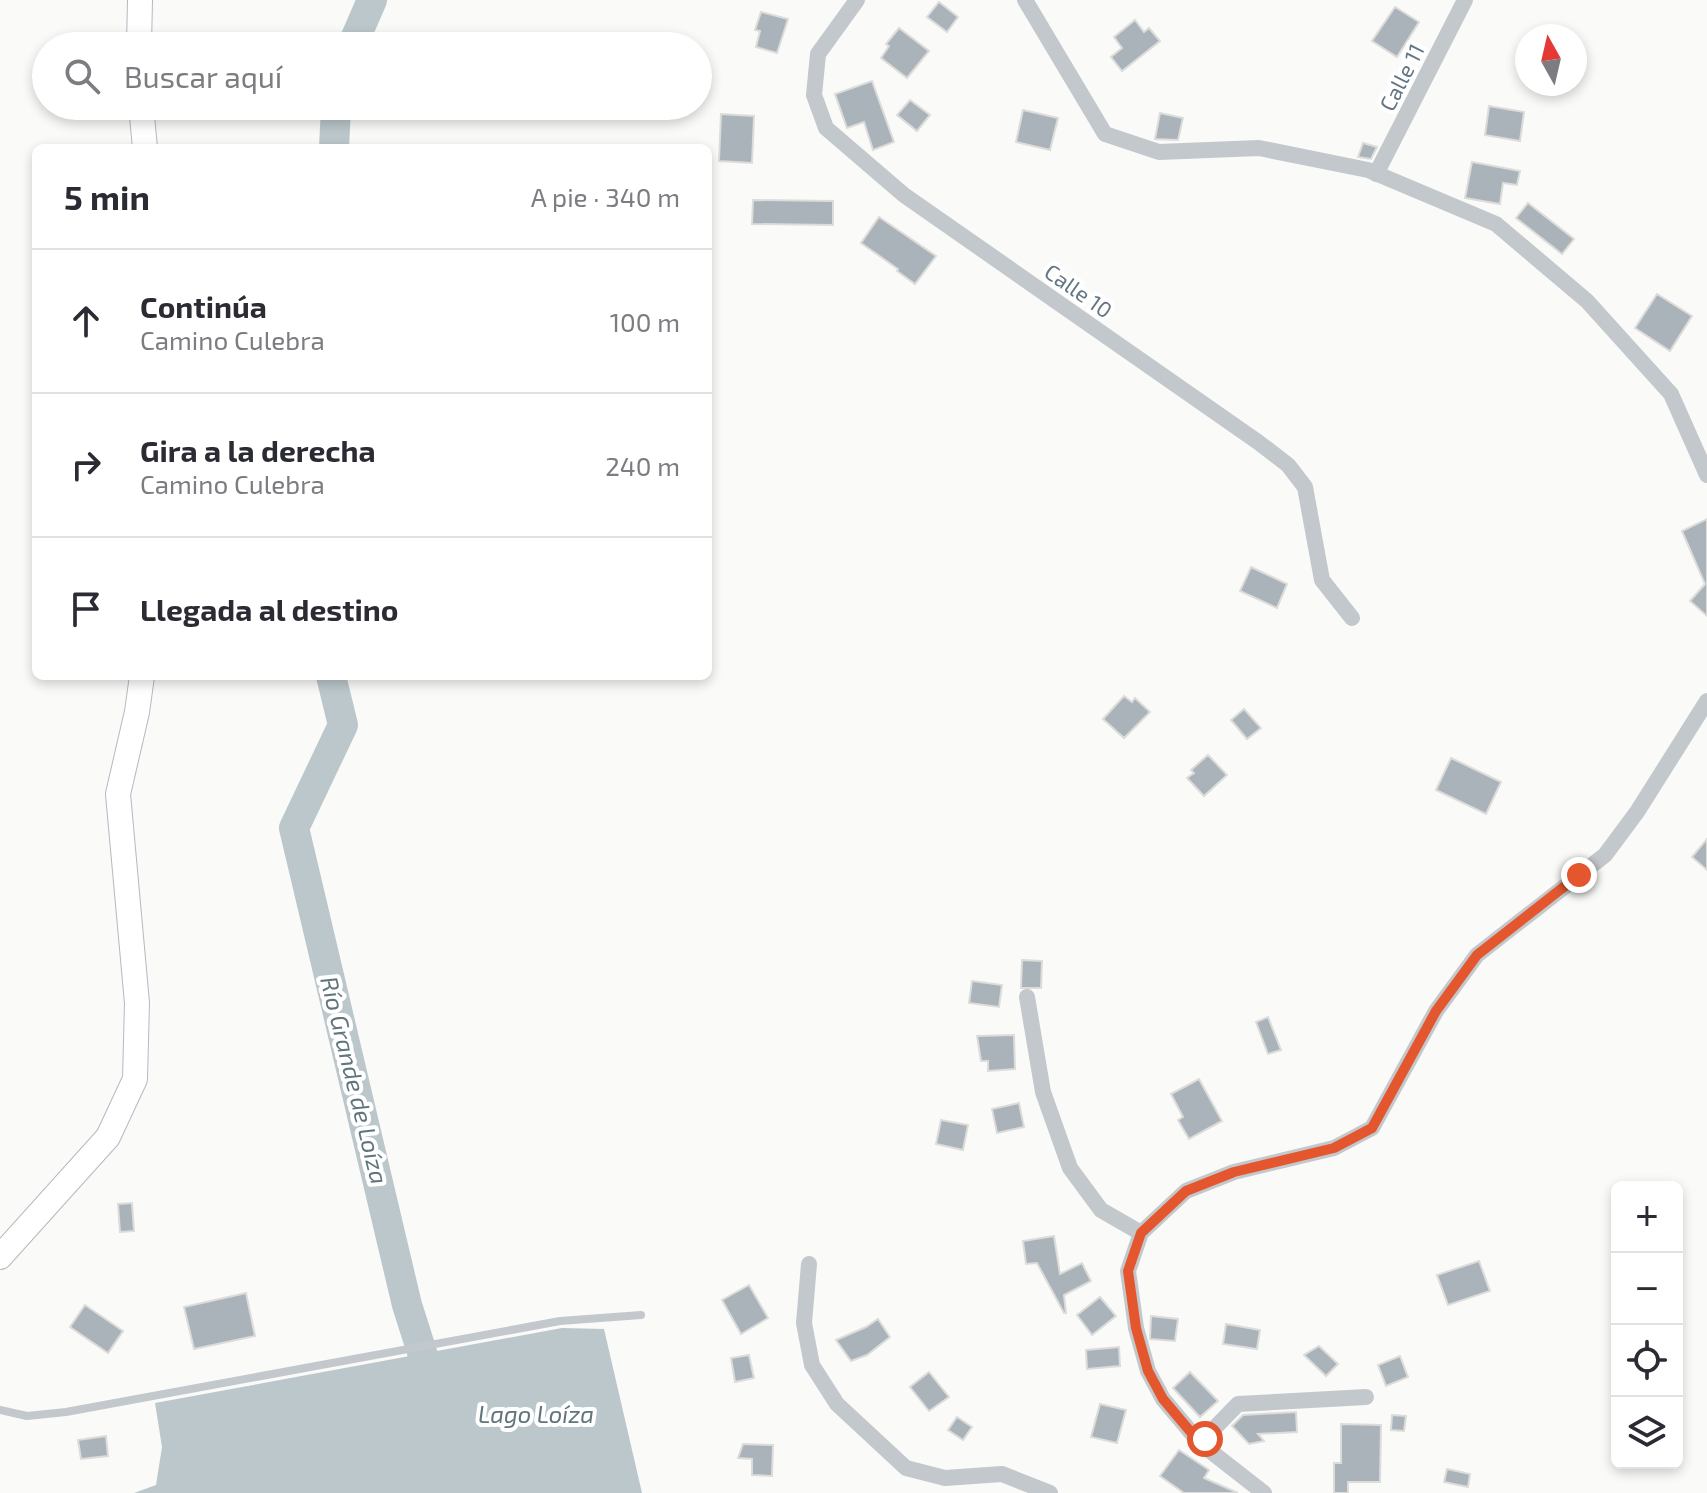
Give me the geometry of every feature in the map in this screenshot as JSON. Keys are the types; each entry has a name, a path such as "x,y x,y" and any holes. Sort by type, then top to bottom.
{"street":[{"path":"139,32 140,0"},
{"name":"Calle 10","path":"857,0 818,54 814,95 826,128 904,195 1288,465 1305,487 1322,580 1352,618"},
{"path":"1025,0 1105,134 1159,152 1259,148 1376,174 1496,224 1587,301 1671,394 1707,475"},
{"name":"Calle 11","path":"1376,174 1465,0"},
{"path":"142,120 145,144"},
{"path":"0,1257 108,1137 135,1079 137,1003 118,794 141,680"},
{"path":"1264,1493 1200,1443 1163,1399 1148,1371 1136,1328 1128,1271 1141,1233 1186,1191 1234,1172 1334,1148 1372,1128 1436,1011 1477,955 1605,855 1637,812 1707,701"},
{"path":"1027,997 1043,1092 1070,1168 1101,1210 1141,1233"},
{"path":"809,1264 804,1323 812,1365 837,1404 906,1468 945,1478 1002,1474 1050,1493"},
{"path":"1200,1443 1238,1404 1366,1397"}],"lane":[{"path":"0,1410 27,1416 66,1412 560,1321 641,1315"}],"water":[{"name":"Lago Loíza","path":"562,1328 604,1329 642,1493 134,1493 156,1485 162,1447 155,1403"}],"building":[{"path":"939,2 958,17 947,32 927,17"},
{"path":"1395,7 1419,22 1397,57 1372,41"},
{"path":"761,12 788,19 777,53 756,47 760,31 755,30"},
{"path":"1135,20 1144,32 1149,28 1160,41 1122,71 1111,57 1122,48 1114,37"},
{"path":"899,28 929,51 907,78 881,58 889,46 886,44"},
{"path":"872,81 894,142 873,150 864,122 847,128 835,94"},
{"path":"910,100 930,115 917,131 897,115"},
{"path":"1489,106 1524,112 1520,141 1485,135"},
{"path":"1023,110 1058,118 1050,150 1016,142"},
{"path":"1160,113 1183,118 1178,140 1155,139"},
{"path":"721,114 754,116 752,163 719,161"},
{"path":"1363,143 1377,147 1371,159 1358,157"},
{"path":"1472,162 1520,171 1517,185 1503,183 1500,204 1465,198"},
{"path":"753,200 833,201 833,225 752,224"},
{"path":"1528,203 1574,239 1562,254 1516,218"},
{"path":"879,217 936,256 915,284 861,243"},
{"path":"1657,294 1692,316 1670,351 1635,328"},
{"path":"1707,519 1707,616 1690,601 1705,584 1682,531"},
{"path":"1251,567 1287,584 1277,608 1240,591"},
{"path":"1124,696 1132,702 1135,698 1150,712 1124,738 1103,719"},
{"path":"1244,709 1261,728 1247,739 1231,720"},
{"path":"1208,755 1227,775 1204,796 1187,778 1194,773 1191,770"},
{"path":"1451,758 1501,782 1486,814 1436,790"},
{"path":"1707,839 1707,870 1692,857"},
{"path":"1022,960 1042,961 1041,988 1021,988"},
{"path":"972,981 1002,985 999,1007 969,1003"},
{"path":"1268,1017 1281,1050 1268,1054 1256,1022"},
{"path":"1014,1035 1015,1069 988,1071 988,1061 981,1061 977,1036"},
{"path":"1199,1079 1222,1121 1189,1139 1178,1120 1183,1117 1171,1094"},
{"path":"1019,1103 1024,1127 997,1133 992,1109"},
{"path":"941,1120 968,1125 963,1150 936,1144"},
{"path":"132,1203 134,1231 120,1232 118,1204"},
{"path":"1054,1236 1060,1274 1082,1263 1091,1281 1064,1295 1066,1313 1037,1263 1026,1264 1023,1241"},
{"path":"1479,1261 1490,1291 1448,1305 1437,1275"},
{"path":"749,1285 768,1318 741,1334 722,1300"},
{"path":"246,1293 255,1336 194,1349 184,1307"},
{"path":"1100,1297 1116,1316 1092,1335 1077,1315"},
{"path":"85,1305 123,1331 108,1353 70,1327"},
{"path":"1151,1316 1178,1319 1175,1341 1150,1339"},
{"path":"878,1319 890,1337 867,1355 851,1361 836,1340"},
{"path":"1226,1324 1260,1330 1257,1349 1223,1344"},
{"path":"1319,1346 1338,1364 1326,1376 1304,1355"},
{"path":"1119,1347 1120,1366 1087,1369 1086,1350"},
{"path":"749,1355 754,1378 735,1382 731,1358"},
{"path":"1400,1356 1408,1377 1386,1386 1378,1365"},
{"path":"929,1372 949,1397 929,1411 910,1387"},
{"path":"1190,1372 1218,1401 1200,1417 1173,1388"},
{"path":"1100,1404 1126,1410 1117,1443 1091,1437"},
{"path":"1296,1412 1297,1432 1258,1434 1264,1441 1249,1444 1232,1426 1243,1415"},
{"path":"1392,1415 1406,1416 1404,1431 1391,1430"},
{"path":"957,1417 972,1427 963,1440 948,1430"},
{"path":"1341,1424 1381,1425 1380,1482 1348,1482 1348,1493 1334,1493 1334,1463 1341,1463"},
{"path":"106,1436 108,1456 81,1459 78,1440"},
{"path":"743,1444 773,1445 772,1476 752,1475 752,1459 738,1458"},
{"path":"1179,1450 1209,1470 1204,1478 1238,1493 1184,1493 1160,1476"},
{"path":"1447,1469 1470,1474 1468,1487 1444,1482"}],"waterway":[{"name":"Río Grande de Loíza","path":"358,32 372,0"},
{"name":"Río Grande de Loíza","path":"334,144 335,120"},
{"name":"Río Grande de Loíza","path":"332,680 343,725 294,828 407,1305 422,1352 428,1392"}],"route":[{"path":"1205,1439 1200,1443 1163,1399 1148,1371 1136,1328 1128,1271 1141,1233 1186,1191 1234,1172 1334,1148 1372,1128 1436,1011 1477,955 1579,875"}]}
